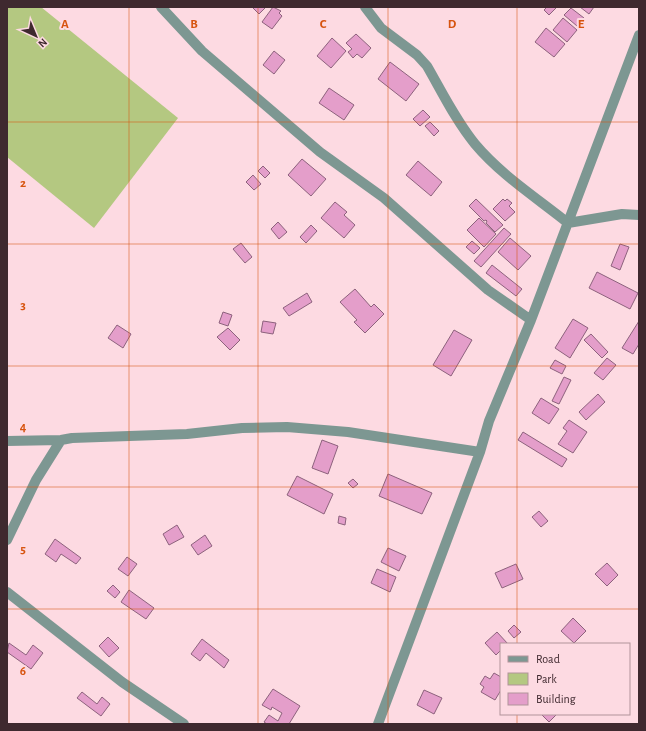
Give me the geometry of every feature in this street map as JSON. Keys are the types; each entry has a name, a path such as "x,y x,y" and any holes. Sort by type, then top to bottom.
{"street":[{"path":"160,7 202,51 320,152 384,198 488,290 532,320"},
{"path":"365,7 381,28 418,55 427,66 448,103 474,143 521,186 568,223 622,214 639,215"},
{"path":"378,724 480,452 489,421 532,320 639,35"},
{"path":"7,441 187,434 242,428 287,427 348,432 480,452"},
{"path":"7,540 36,480 61,440"},
{"path":"7,592 122,682 184,724"}],"green space":[{"path":"7,7 41,7 178,118 94,228 7,157"}],"building":[{"path":"273,7 281,11 279,13 282,16 272,29 262,22"},
{"path":"547,7 557,7 549,15 544,10"},
{"path":"580,7 594,7 589,14"},
{"path":"253,8 265,8 259,14"},
{"path":"571,8 584,18 577,26 564,15"},
{"path":"563,18 577,30 567,42 553,30"},
{"path":"546,28 565,44 554,57 535,42"},
{"path":"356,34 371,48 362,58 357,54 353,58 348,52 352,49 346,43"},
{"path":"332,38 346,51 331,68 317,56"},
{"path":"274,51 285,60 274,74 263,65"},
{"path":"390,62 419,84 406,101 378,79"},
{"path":"329,88 354,105 344,120 319,103"},
{"path":"423,110 430,117 420,126 413,119"},
{"path":"430,122 439,131 434,136 425,126"},
{"path":"302,159 326,179 311,196 288,175"},
{"path":"418,161 442,182 431,196 406,175"},
{"path":"263,166 270,173 265,178 258,171"},
{"path":"253,175 261,184 254,190 246,182"},
{"path":"476,199 503,225 495,232 486,223 486,220 484,221 469,206"},
{"path":"503,199 505,201 507,199 512,203 509,206 515,212 505,221 493,209"},
{"path":"335,202 347,212 344,215 355,225 344,238 321,218"},
{"path":"479,218 496,234 484,247 467,230"},
{"path":"278,222 287,232 279,239 271,229"},
{"path":"311,225 317,231 306,243 300,237"},
{"path":"504,228 511,234 481,267 474,261"},
{"path":"510,238 531,256 518,270 498,252"},
{"path":"472,241 480,248 474,254 466,247"},
{"path":"241,243 252,257 245,263 233,249"},
{"path":"620,244 629,247 620,270 611,266"},
{"path":"492,265 522,289 516,296 486,273"},
{"path":"597,272 638,293 630,309 589,288"},
{"path":"355,289 371,307 374,304 384,314 365,333 354,322 357,320 340,302"},
{"path":"307,293 312,302 289,316 283,308"},
{"path":"223,312 232,315 228,326 219,323"},
{"path":"573,319 588,328 570,358 555,348"},
{"path":"263,321 276,323 273,334 261,332"},
{"path":"639,321 639,344 633,354 622,348"},
{"path":"117,325 131,334 123,348 108,338"},
{"path":"228,328 240,340 230,350 217,337"},
{"path":"454,330 472,340 451,376 433,365"},
{"path":"591,334 608,352 602,358 584,340"},
{"path":"607,358 616,365 603,380 594,373"},
{"path":"555,360 566,366 562,374 550,368"},
{"path":"564,377 571,380 559,404 552,401"},
{"path":"598,394 605,402 586,420 579,412"},
{"path":"541,398 559,409 549,424 532,413"},
{"path":"569,420 587,432 573,453 558,444 567,431 563,428"},
{"path":"523,432 567,459 562,467 518,440"},
{"path":"322,440 338,446 328,474 312,468"},
{"path":"388,474 432,493 422,514 379,496"},
{"path":"297,476 333,494 324,514 287,495"},
{"path":"353,479 358,484 353,488 348,483"},
{"path":"539,511 548,521 541,527 532,517"},
{"path":"339,516 346,518 345,525 338,523"},
{"path":"177,525 184,537 169,545 163,534"},
{"path":"205,535 212,546 198,555 191,545"},
{"path":"55,539 81,558 76,564 61,554 56,562 45,554"},
{"path":"388,548 406,556 399,571 381,562"},
{"path":"127,557 137,564 128,576 118,569"},
{"path":"607,563 618,575 607,586 595,574"},
{"path":"516,564 523,579 502,588 495,573"},
{"path":"377,569 396,577 390,592 371,583"},
{"path":"113,585 120,592 115,598 107,591"},
{"path":"129,590 154,608 146,619 121,602"},
{"path":"573,618 586,631 574,643 561,631"},
{"path":"514,625 521,632 514,638 508,631"},
{"path":"497,632 507,643 500,643 500,651 496,655 485,643"},
{"path":"108,637 119,648 109,657 99,646"},
{"path":"202,639 229,660 224,668 206,653 200,661 191,654"},
{"path":"9,643 26,655 33,645 43,653 31,669 7,652"},
{"path":"494,673 500,676 500,692 495,700 481,692 484,687 480,684 485,676 490,679"},
{"path":"273,689 300,706 289,724 267,724 264,722 269,715 278,721 282,713 272,707 271,710 262,705"},
{"path":"424,690 442,698 434,714 417,705"},
{"path":"82,692 97,704 102,697 110,704 101,716 77,698"},
{"path":"542,715 556,715 549,722"}]}
